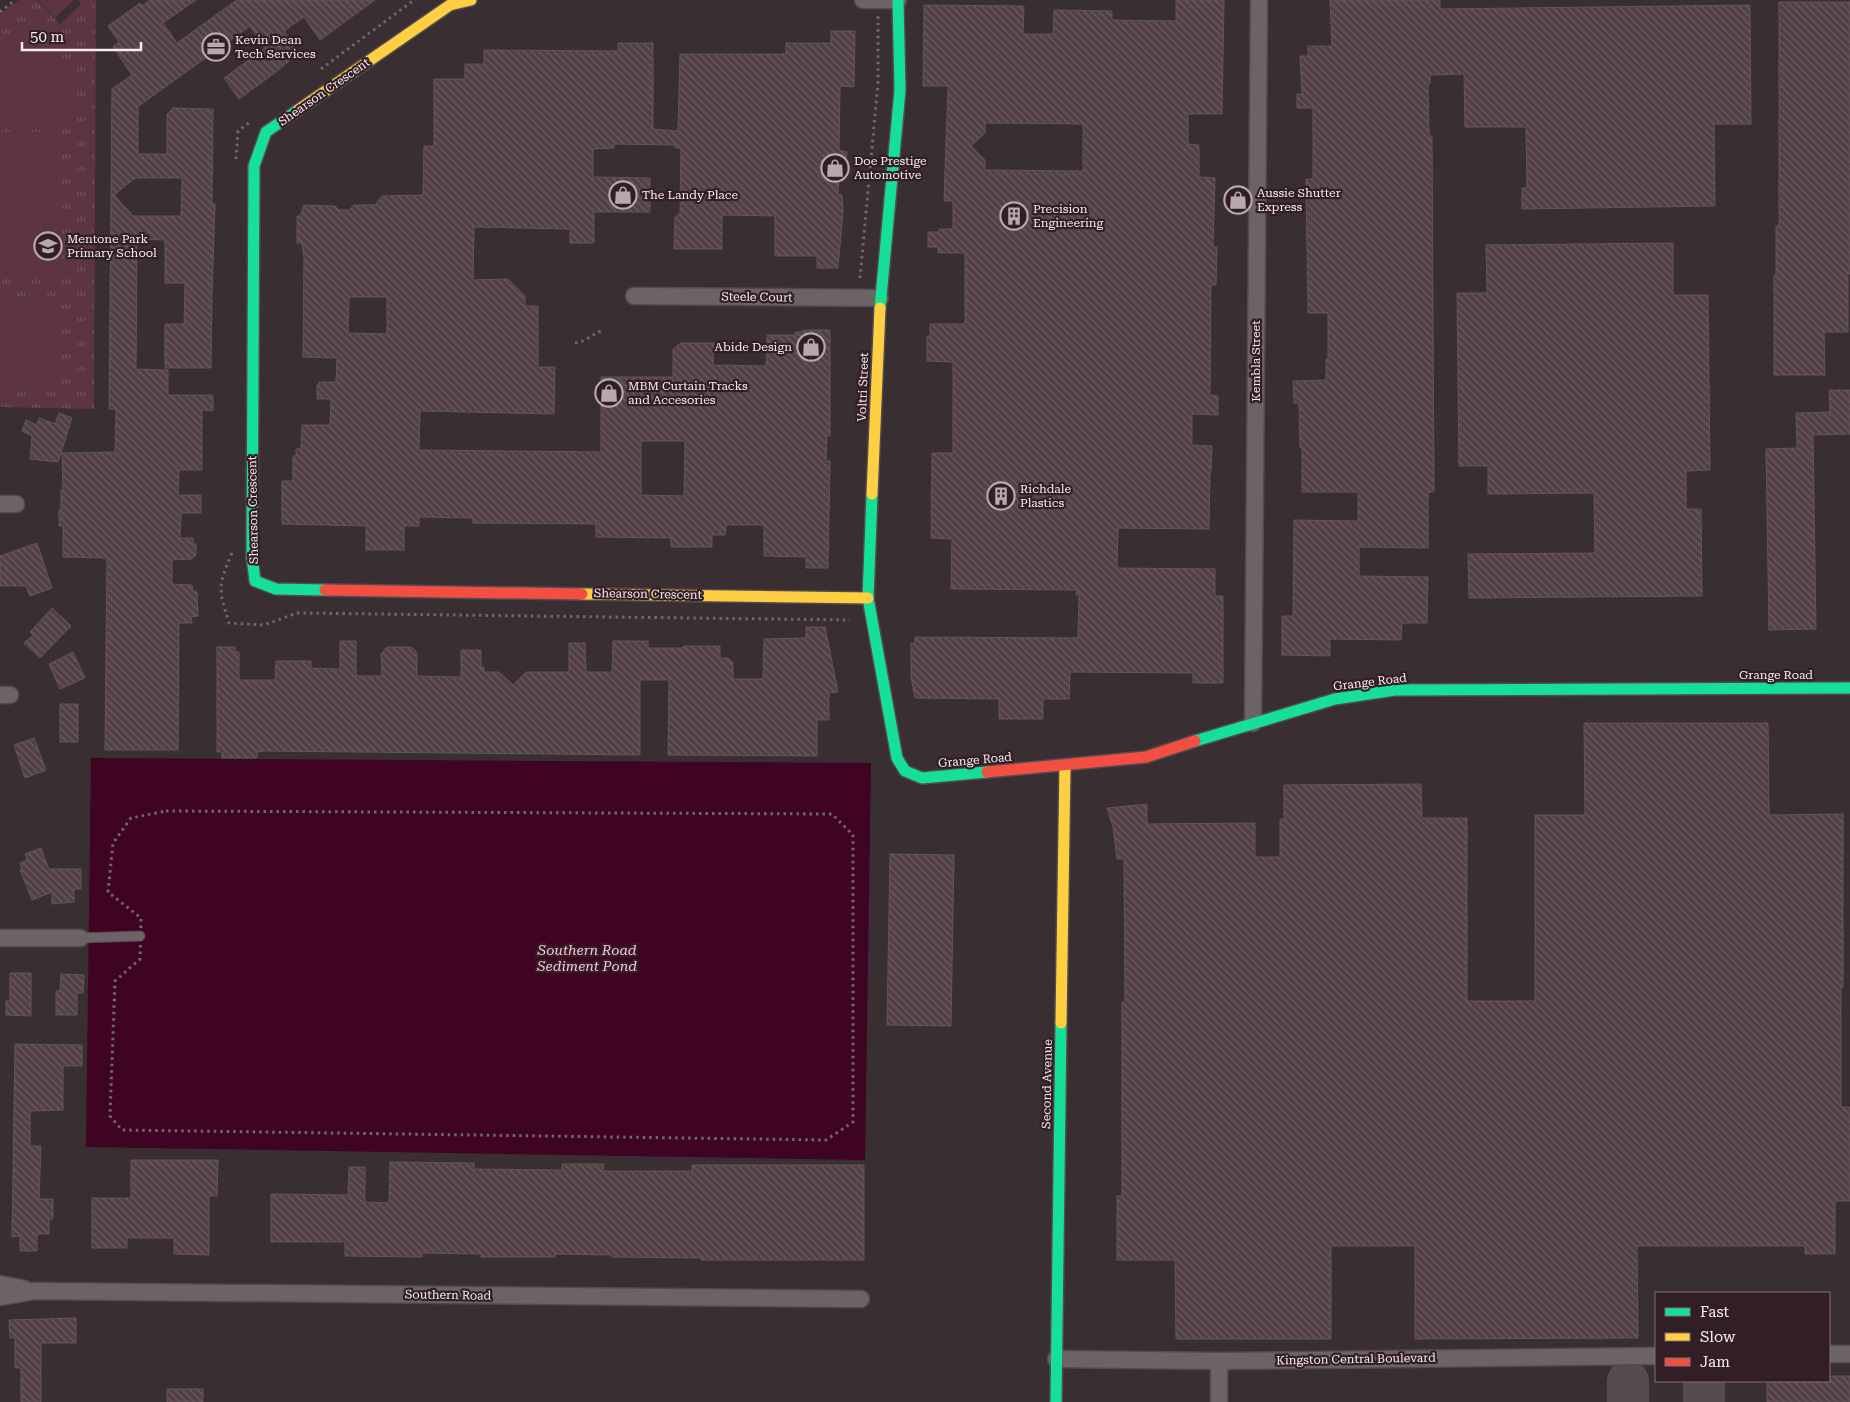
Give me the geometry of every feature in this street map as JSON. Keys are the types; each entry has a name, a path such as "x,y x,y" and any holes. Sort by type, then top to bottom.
{"street":[{"name":"Shearson Crescent","path":"471,0 450,5 266,132 254,166 252,557 255,581 276,589 868,598"},
{"path":"863,0 898,0"},
{"name":"Voltri Street","path":"898,0 900,90 880,298 868,598 897,758 905,771"},
{"name":"Kembla Street","path":"1253,722 1259,0"},
{"name":"Steele Court","path":"634,296 880,298"},
{"name":"Grange Road","path":"905,771 922,778 1146,757 1253,722 1335,699 1395,690 1850,688"},
{"name":"Second Avenue","path":"1056,1402 1065,766"},
{"path":"0,938 80,938"},
{"name":"Southern Road","path":"0,1284 35,1291"},
{"name":"Southern Road","path":"0,1297 35,1291 861,1299"},
{"path":"1830,1354 1850,1354"},
{"name":"Kingston Central Boulevard","path":"1056,1359 1220,1361 1655,1356"},
{"path":"1219,1402 1220,1361"}],"lane":[{"path":"80,938 140,936"}],"path":[{"path":"0,12 15,0"},
{"path":"860,278 878,83 878,21"},
{"path":"575,343 583,342 596,332 604,330"},
{"path":"220,594 229,623 264,625 297,614 850,620"},
{"path":"166,811 832,814 853,836 853,1122 826,1140 122,1130 110,1116 114,981 140,959 140,936 141,918 108,892 113,842 131,818 166,811"}],"green space":[{"name":"Mentone Park Primary School","path":"19,0 37,0 60,24 81,4 78,0 96,0 94,409 0,407 0,14"},
{"path":"38,0 74,0 55,18"},
{"path":"0,35 61,35 61,70 75,70 75,125 0,125"},
{"path":"0,132 57,132 57,278 0,278"},
{"path":"0,301 58,301 57,385 0,384"}],"water":[{"name":"Southern Road Sediment Pond","path":"91,758 871,763 865,1160 86,1147"}],"building":[{"path":"150,0 196,0 163,23 177,43 237,0 375,0 320,40 304,17 284,31 295,47 294,57 239,99 224,78 265,48 250,26 136,108 138,108 138,154 167,154 167,114 173,108 213,109 212,204 215,204 211,368 165,368 165,324 184,324 185,283 165,283 165,240 137,239 136,369 168,370 168,395 213,395 213,411 202,410 202,470 179,470 178,495 201,495 201,513 181,513 180,538 193,538 193,544 196,544 196,555 192,559 172,560 172,584 192,585 193,591 197,592 198,616 191,617 192,623 179,623 178,750 105,750 107,558 63,557 63,526 59,526 59,510 61,510 61,490 63,490 62,453 115,452 116,409 109,409 112,89 132,75 113,47 119,42 108,26 140,3 142,6","holes":["135,178 182,178 181,216 133,216 114,195"]},
{"path":"1176,0 1224,0 1222,114 1188,114 1188,144 1199,145 1199,177 1215,178 1213,247 1217,247 1216,285 1211,285 1210,395 1218,396 1218,415 1192,414 1192,445 1212,446 1209,529 1118,528 1117,568 1215,569 1215,596 1223,596 1223,683 1193,683 1193,673 1070,672 1069,699 1043,699 1043,719 999,719 999,699 915,698 911,677 911,643 915,644 915,637 1078,638 1079,594 1076,595 1077,590 951,589 952,539 931,538 932,453 953,453 953,362 927,361 927,336 930,336 930,324 965,324 965,253 938,253 938,247 928,247 928,232 939,232 939,229 953,229 953,201 944,201 948,86 923,86 924,5 1024,6 1023,34 1053,34 1054,10 1112,11 1112,20 1176,21","holes":["985,123 1083,124 1083,171 985,170 985,160 971,146 985,133"]},
{"path":"1330,0 1440,0 1440,9 1750,5 1751,124 1714,124 1715,206 1522,209 1522,188 1527,188 1526,127 1465,127 1464,74 1430,75 1430,84 1428,84 1429,136 1432,136 1434,492 1428,492 1428,548 1359,547 1359,576 1428,577 1427,623 1402,623 1401,640 1330,639 1330,656 1282,655 1282,616 1293,616 1294,520 1358,521 1358,492 1302,492 1302,447 1300,448 1299,403 1294,403 1293,381 1326,380 1326,359 1328,359 1328,313 1308,313 1306,179 1313,179 1313,108 1297,108 1297,94 1302,94 1300,56 1308,56 1308,46 1332,46"},
{"path":"1779,2 1850,2 1850,274 1848,274 1848,332 1824,332 1825,375 1774,375 1774,275 1776,275 1776,226 1779,226"},
{"path":"831,31 855,31 854,87 840,86 839,150 847,152 845,168 840,168 838,194 842,195 843,211 838,268 817,268 817,256 775,256 775,216 722,215 722,249 674,249 675,217 680,213 681,148 675,148 675,145 614,144 614,148 593,149 593,177 650,178 650,212 594,212 594,243 570,243 570,229 474,227 473,280 508,279 525,296 525,306 538,306 538,367 555,367 554,414 420,411 419,450 601,452 601,377 673,377 673,349 681,343 714,343 713,365 766,366 767,335 795,335 795,332 803,332 803,330 830,330 830,436 827,436 826,461 830,461 828,568 806,568 806,557 764,556 764,525 726,525 725,535 712,535 712,547 671,547 671,538 596,537 596,524 472,523 473,518 419,517 419,526 404,526 404,550 366,550 366,526 282,524 282,481 293,481 293,456 296,456 296,449 301,449 302,425 330,425 331,399 317,399 317,385 319,385 319,382 336,382 337,358 303,357 304,259 302,243 297,243 297,216 300,216 304,205 335,206 339,210 349,210 354,205 375,205 382,196 423,195 424,146 434,146 434,79 465,79 465,64 484,64 484,50 618,51 618,43 653,43 653,129 678,131 680,54 786,54 786,43 831,43","holes":["349,297 387,297 387,334 348,333","641,441 685,441 684,496 641,495"]},
{"path":"1673,243 1673,295 1708,295 1710,470 1686,471 1686,509 1701,509 1702,596 1469,598 1468,554 1595,553 1594,493 1488,494 1488,466 1459,466 1457,293 1487,293 1486,245"},
{"path":"1829,390 1850,390 1850,434 1813,435 1816,629 1769,630 1766,449 1797,448 1796,413 1830,412"},
{"path":"59,413 72,418 58,462 30,459 32,436 22,431 26,420 37,425 39,418 55,424"},
{"path":"37,543 52,588 30,596 26,586 0,586 0,556"},
{"path":"52,608 71,626 40,658 24,643 33,635 30,632"},
{"path":"806,627 825,627 838,692 829,693 829,720 817,720 817,756 668,755 669,680 640,680 640,755 264,751 257,752 257,758 222,758 222,752 217,752 217,647 235,647 235,652 239,652 239,680 275,680 276,661 311,661 311,668 340,669 340,641 356,641 356,676 382,676 381,654 387,647 411,647 417,654 417,676 461,677 461,650 481,650 481,667 484,667 484,672 499,672 513,685 526,672 569,672 569,643 585,643 586,672 612,672 613,641 648,641 648,648 720,646 720,658 728,658 733,663 733,679 763,679 764,639 806,638"},
{"path":"73,652 85,678 60,689 49,664"},
{"path":"60,704 78,704 78,742 60,742"},
{"path":"1584,723 1768,723 1769,815 1843,814 1841,1107 1850,1107 1850,1201 1835,1201 1835,1254 1805,1254 1805,1246 1637,1246 1638,1338 1415,1339 1415,1246 1331,1246 1331,1339 1176,1339 1175,1260 1117,1260 1117,1196 1122,1196 1122,1002 1125,1002 1124,859 1117,859 1113,827 1107,808 1147,804 1147,824 1255,823 1255,857 1280,857 1280,819 1284,819 1284,785 1421,784 1422,818 1467,818 1467,1001 1535,1001 1535,815 1585,815"},
{"path":"34,738 46,770 25,778 14,745"},
{"path":"41,848 49,869 81,869 81,889 74,889 74,902 52,904 52,892 32,900 20,870 22,870 20,863 27,860 25,854"},
{"path":"890,854 954,855 951,1026 887,1025"},
{"path":"10,973 31,973 31,1016 6,1015 6,1001 10,1001"},
{"path":"61,974 84,975 83,993 77,993 77,1015 56,1015 56,991 60,991"},
{"path":"15,1044 82,1045 82,1066 63,1066 63,1110 30,1111 30,1146 41,1146 39,1199 53,1199 53,1219 49,1219 49,1234 37,1234 37,1251 20,1251 20,1236 12,1237"},
{"path":"131,1160 218,1160 217,1196 209,1196 209,1255 174,1254 174,1238 127,1238 127,1248 92,1248 92,1198 131,1198"},
{"path":"390,1162 474,1163 474,1169 562,1170 562,1164 604,1164 603,1171 692,1171 692,1165 864,1165 864,1260 701,1260 701,1258 555,1254 555,1257 481,1257 481,1254 422,1253 422,1257 345,1256 345,1242 271,1242 271,1194 348,1195 349,1167 365,1167 365,1202 389,1203"},
{"path":"76,1318 76,1343 41,1343 41,1402 21,1402 21,1368 15,1368 15,1338 10,1338 9,1320"},
{"path":"1830,1376 1850,1376 1850,1402 1767,1402 1767,1382 1830,1382"},
{"path":"167,1389 203,1389 203,1402 167,1402"}],"taxiway":[{"path":"1628,1381 1628,1402"},
{"path":"1704,1382 1704,1402"}],"traffic: fast":[{"path":"880,308 900,90 898,0"},
{"path":"298,110 266,132 254,166 252,557 255,581 276,589 325,590"},
{"path":"872,494 868,598 897,758 905,771 922,778 987,772"},
{"path":"1195,741 1335,699 1395,690 1850,688"},
{"path":"1056,1402 1061,1023"}],"traffic: slow":[{"path":"298,110 450,5 471,0"},
{"path":"872,494 880,308"},
{"path":"582,594 868,598"},
{"path":"1061,1023 1065,766"}],"traffic: jam":[{"path":"325,590 582,594"},
{"path":"987,772 1146,757 1195,741"}],"place":[{"name":"Kevin Dean Tech Services","path":"216,47"},
{"name":"Doe Prestige Automotive","path":"835,168"},
{"name":"The Landy Place","path":"623,195"},
{"name":"Aussie Shutter Express","path":"1238,200"},
{"name":"Precision Engineering","path":"1014,216"},
{"name":"Mentone Park Primary School","path":"48,246"},
{"name":"Abide Design","path":"811,347"},
{"name":"MBM Curtain Tracks and Accesories","path":"609,393"},
{"name":"Richdale Plastics","path":"1001,496"}]}
